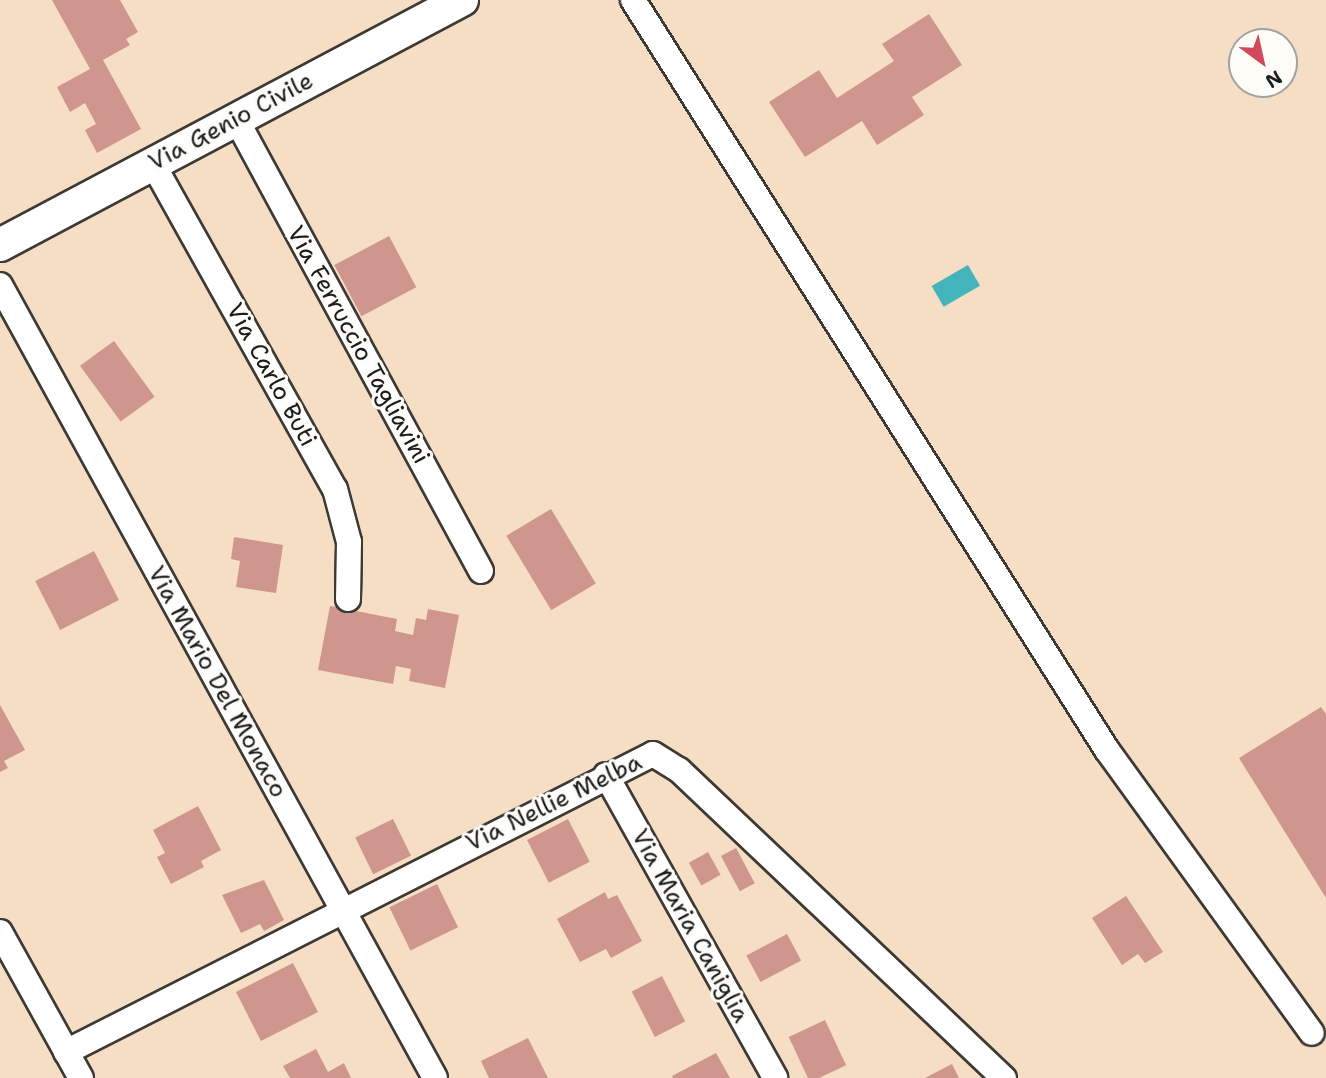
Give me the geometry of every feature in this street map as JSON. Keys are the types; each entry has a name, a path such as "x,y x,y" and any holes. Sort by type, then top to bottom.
{"street":[{"name":"Via Genio Civile","path":"0,245 462,0"},
{"path":"633,0 1107,750 1312,1033"},
{"name":"Via Ferruccio Tagliavini","path":"236,119 481,570"},
{"name":"Via Carlo Buti","path":"153,164 335,489 349,542 348,599"},
{"name":"Via Mario Del Monaco","path":"0,285 435,1078"},
{"name":"Via Nellie Melba","path":"66,1052 606,775 648,755 658,754 668,760 1004,1078"},
{"name":"Via Maria Caniglia","path":"606,775 775,1078"},
{"path":"0,932 80,1078"}],"water":[{"path":"968,265 980,286 944,307 932,286"}],"building":[{"path":"52,0 120,0 138,32 126,39 130,45 103,60 141,129 97,153 85,130 96,124 85,103 70,112 57,87 90,69"},
{"path":"929,14 962,65 912,97 924,115 877,145 862,121 805,157 769,102 819,70 837,98 894,61 882,44"},
{"path":"389,236 416,287 361,316 334,265"},
{"path":"114,341 155,397 121,422 80,366"},
{"path":"551,509 596,584 551,610 506,536"},
{"path":"234,537 283,545 276,593 236,587 240,561 231,559"},
{"path":"94,551 119,600 60,630 35,581"},
{"path":"330,606 397,619 395,631 413,635 416,618 426,620 428,609 459,615 445,688 409,681 411,669 396,666 393,684 318,670"},
{"path":"0,705 25,750 4,761 8,768 0,772"},
{"path":"1321,707 1326,714 1326,898 1239,758"},
{"path":"198,806 221,850 201,861 204,867 171,884 157,857 165,853 153,830"},
{"path":"393,819 411,856 373,874 355,837"},
{"path":"568,819 590,862 549,883 527,840"},
{"path":"736,848 755,883 740,891 721,856"},
{"path":"708,852 721,875 701,885 689,863"},
{"path":"264,880 284,920 264,931 260,924 241,933 222,895"},
{"path":"437,884 458,927 410,950 389,907"},
{"path":"605,892 608,899 617,895 642,941 611,958 606,949 580,962 557,919"},
{"path":"1126,896 1163,952 1145,963 1138,954 1122,965 1092,918"},
{"path":"787,934 801,960 760,982 746,956"},
{"path":"293,963 318,1012 261,1041 236,992"},
{"path":"662,976 685,1021 655,1037 632,991"},
{"path":"825,1020 846,1065 819,1078 808,1078 789,1037"},
{"path":"528,1038 548,1078 489,1078 481,1061"},
{"path":"316,1049 328,1072 344,1063 351,1078 290,1078 283,1066"},
{"path":"716,1053 730,1078 673,1078 672,1076"},
{"path":"952,1064 959,1078 925,1078"}]}
